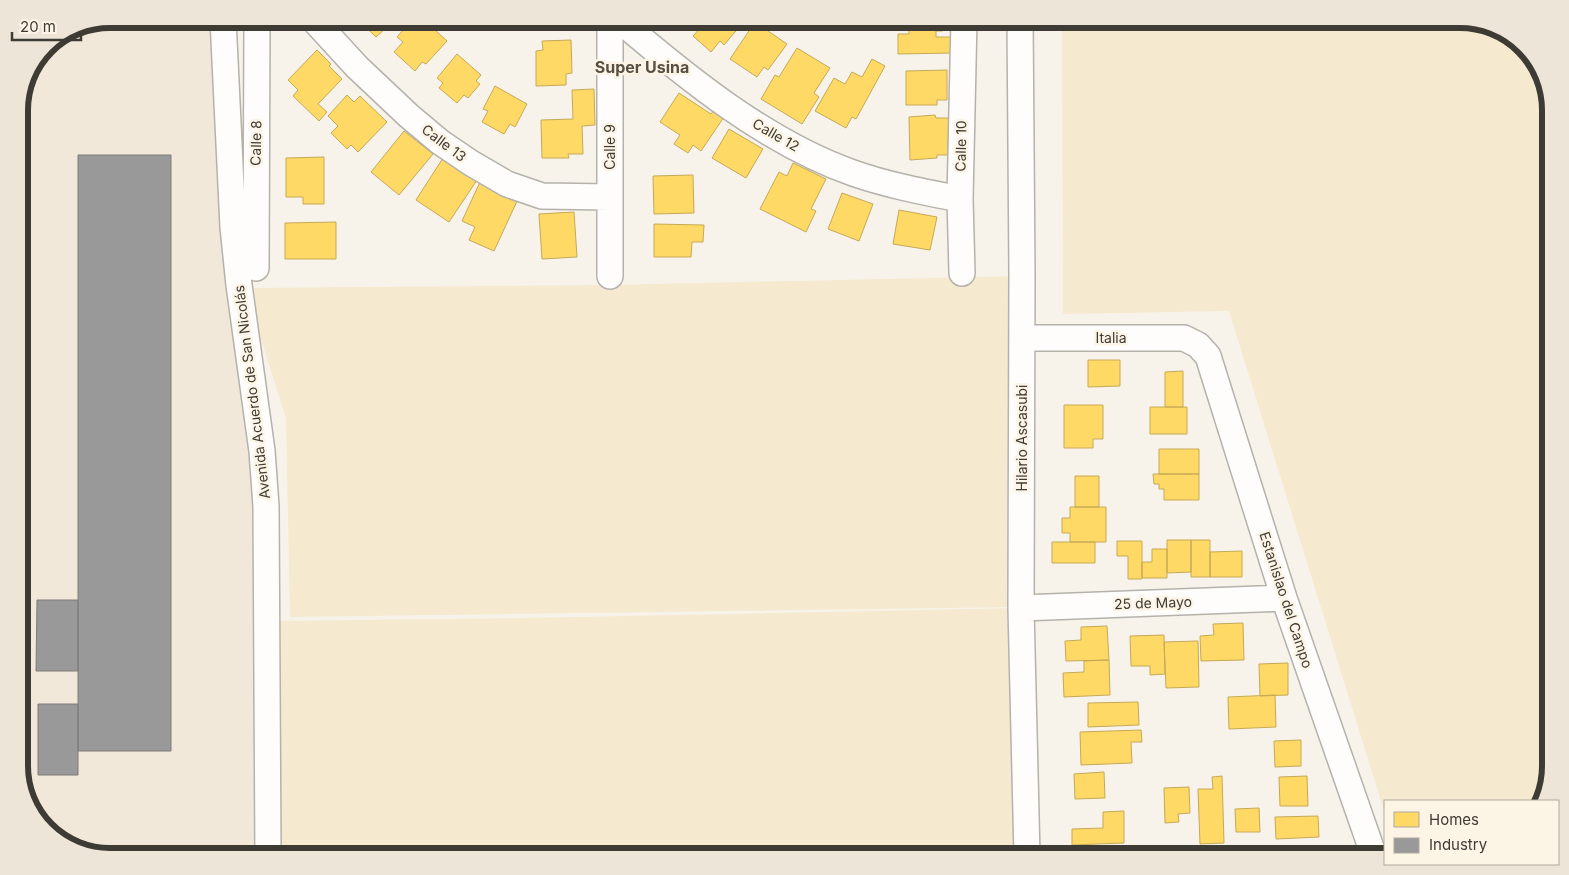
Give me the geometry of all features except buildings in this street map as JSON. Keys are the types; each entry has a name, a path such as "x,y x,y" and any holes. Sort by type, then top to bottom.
{"street":[{"name":"Avenida Acuerdo de San Nicolás","path":"223,28 233,227 262,451 266,506 268,848"},
{"name":"Calle 8","path":"256,268 257,28"},
{"name":"Calle 13","path":"321,28 357,67 409,116 440,142 471,163 507,184 542,196 610,197"},
{"name":"Calle 9","path":"610,28 610,276"},
{"name":"Calle 12","path":"629,28 667,60 741,114 800,150 852,173 960,200"},
{"name":"Calle 10","path":"962,273 960,200 964,28"},
{"name":"Hilario Ascasubi","path":"1020,28 1021,608 1027,848"},
{"name":"Italia","path":"1022,338 1184,338 1198,346"},
{"name":"Estanislao del Campo","path":"1198,346 1208,356 1284,598 1371,848"},
{"name":"25 de Mayo","path":"1021,608 1284,598"}],"shaded area":[{"path":"99,28 224,28 262,451 268,848 110,848 88,845 68,837 55,827 41,811 32,792 28,771 28,104 30,88 36,73 44,60 68,38"},
{"path":"1062,28 1470,28 1481,30 1500,38 1525,60 1537,83 1541,104 1542,766 1539,787 1534,800 1384,800 1384,811 1229,311 1063,314"},
{"path":"1019,276 1020,607 290,617 286,418 259,333 254,288 610,285"},
{"path":"1021,608 1027,848 268,848 266,621"}],"district":[{"name":"Super Usina","path":"642,67"}]}
